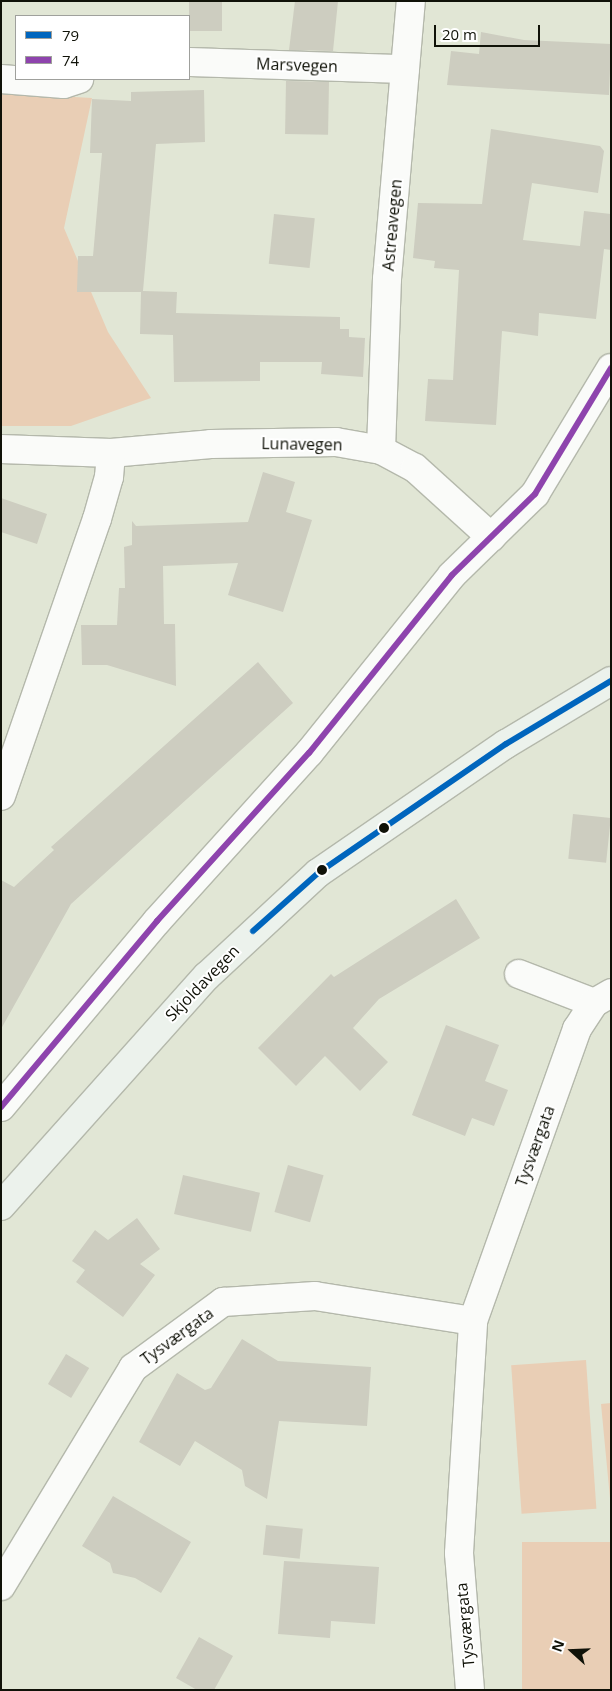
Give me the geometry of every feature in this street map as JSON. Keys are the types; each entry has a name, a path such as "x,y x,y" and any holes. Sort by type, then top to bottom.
{"main road":[{"name":"Skjoldavegen","path":"1,1206 207,976 312,879 506,744 611,681"}],"street":[{"name":"Astreavegen","path":"381,450 387,279 411,1"},
{"name":"Marsvegen","path":"190,62 405,68"},
{"path":"1,79 64,84 76,80"},
{"path":"1,1107 157,921 310,753 452,575 535,494 611,368"},
{"name":"Lunavegen","path":"1,449 111,453 211,444 336,442 381,450 415,468 491,537"},
{"path":"1,796 97,519 109,478 111,453"},
{"path":"519,974 602,998"},
{"name":"Tysværgata","path":"470,1690 459,1553 473,1321 577,1029 602,998"},
{"name":"Tysværgata","path":"1,1586 133,1368 223,1302 315,1296 473,1321"}],"shaded area":[{"path":"1,93 92,98 64,228 108,332 151,398 71,426 1,426"},
{"path":"586,1360 596,1509 522,1514 511,1365"},
{"path":"611,1403 611,1498 610,1498 601,1404"},
{"path":"522,1542 611,1542 611,1690 522,1690"}],"building":[{"path":"189,1 222,1 222,31 190,31"},
{"path":"295,1 338,1 333,51 289,50"},
{"path":"481,32 524,40 611,44 609,95 447,85 451,51 479,54"},
{"path":"286,81 329,82 328,135 285,134"},
{"path":"204,90 205,142 156,144 143,291 177,292 176,313 340,317 340,329 349,329 349,337 365,338 363,377 321,374 322,362 260,362 260,381 174,382 173,335 140,334 141,292 77,292 78,256 93,256 102,153 90,153 92,99 131,101 131,92"},
{"path":"491,129 600,146 604,151 598,193 532,183 523,240 580,246 584,211 611,214 611,250 604,249 596,319 539,313 538,336 502,331 496,425 425,421 428,379 453,380 459,270 434,268 435,261 413,258 418,203 482,204"},
{"path":"274,214 315,218 310,268 269,264"},
{"path":"263,472 295,482 286,512 312,520 283,612 228,595 238,563 163,566 164,624 175,624 176,686 107,665 82,665 81,625 117,625 119,588 125,588 124,547 132,545 132,521 136,526 248,522"},
{"path":"1,498 47,514 37,544 1,532"},
{"path":"258,662 293,703 71,904 1,1029 1,880 14,887 54,850 51,847"},
{"path":"573,814 611,818 606,863 568,859"},
{"path":"456,899 480,938 379,999 353,1028 388,1062 360,1091 325,1056 296,1086 258,1048 331,974 334,977"},
{"path":"446,1025 499,1045 485,1081 508,1090 494,1126 472,1118 465,1136 412,1115"},
{"path":"288,1165 324,1175 310,1222 274,1212"},
{"path":"183,1175 260,1193 251,1232 174,1214"},
{"path":"137,1218 160,1249 140,1264 155,1275 123,1317 76,1282 85,1270 72,1261 95,1230 108,1240"},
{"path":"242,1339 278,1361 371,1367 367,1426 279,1421 267,1499 245,1486 242,1470 195,1441 180,1466 139,1442 177,1373 205,1390 211,1388"},
{"path":"66,1354 89,1368 71,1398 48,1384"},
{"path":"113,1496 191,1542 161,1593 135,1578 113,1573 110,1563 82,1546"},
{"path":"266,1525 303,1529 300,1559 263,1555"},
{"path":"284,1561 379,1567 375,1624 331,1621 330,1638 278,1634"},
{"path":"199,1637 233,1656 214,1690 197,1690 176,1678"}],"transit line":[{"name":"74","path":"1,1107 157,921 309,753 452,575 535,494 611,368"},
{"name":"79","path":"253,931 318,873 506,744 611,681"}]}
